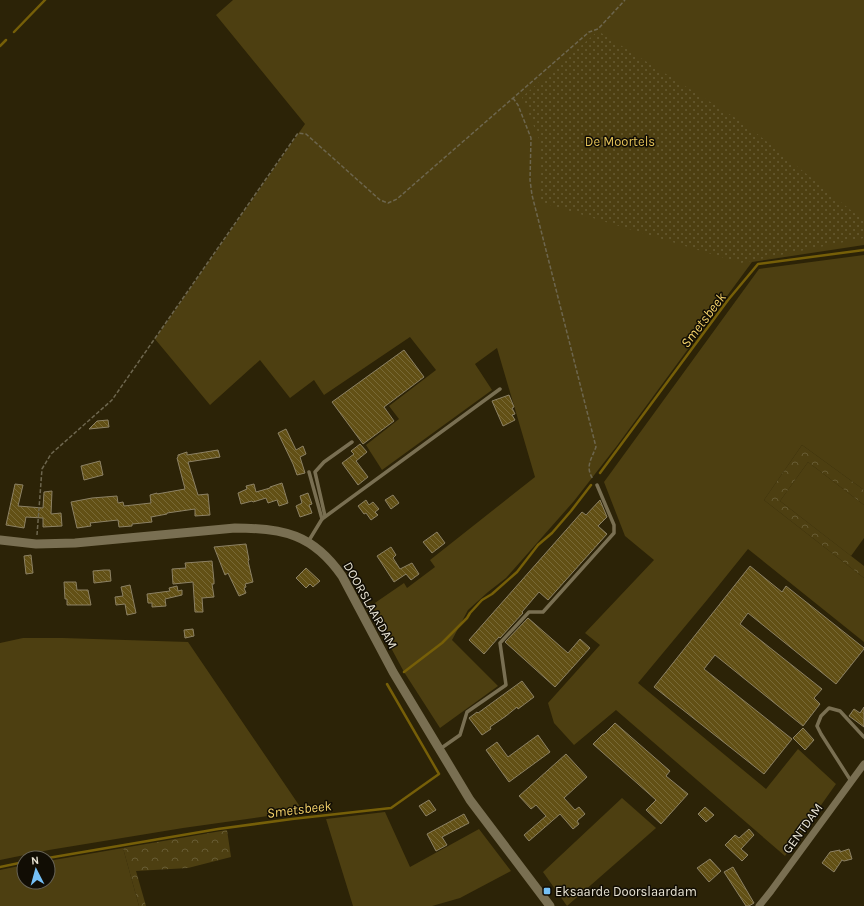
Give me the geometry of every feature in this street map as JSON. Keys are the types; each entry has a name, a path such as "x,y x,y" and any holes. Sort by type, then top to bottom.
{"street":[{"name":"DOORSLAARDAM","path":"0,540 36,544 75,543 235,528 256,528 288,533 308,542 334,564 342,576 393,672 470,800 550,906"},
{"name":"GENTDAM","path":"759,906 771,892 864,764"}],"lane":[{"path":"308,542 323,518 500,388"},
{"path":"323,518 315,472 324,462 352,442"},
{"path":"309,472 323,518"},
{"path":"440,750 460,735 468,712 506,685 500,643 529,612 543,612 614,533 614,525 597,485"},
{"path":"851,781 817,726 821,716 829,708 840,711 864,737"}],"path":[{"path":"36,544 42,469 51,454 112,400 298,133 306,134 380,200 388,203 397,199 589,32 598,29 625,0"},
{"path":"513,98 518,105 531,138 530,180 532,195 596,447 588,466 590,474 597,485"}],"green space":[{"path":"233,0 864,0 864,245 752,262 616,447 574,501 506,578 468,610 452,640 498,686 440,728 404,672 369,607 404,583 407,588 435,567 430,560 535,477 497,348 475,364 492,390 382,470 366,445 399,419 389,406 436,370 410,337 324,395 314,380 290,398 260,360 210,405 155,339 305,124 216,15"},
{"name":"De Moortels","path":"598,31 745,124 864,221 864,238 741,263 540,202 539,139 522,97"},
{"path":"864,255 864,490 802,445 764,500 864,578 864,642 748,549 638,683 766,789 798,749 836,784 785,856 616,710 574,745 554,723 548,703 600,645 585,633 654,560 625,536 604,482 759,269"},
{"path":"802,445 864,490 864,505 808,462 780,501 864,566 864,578 764,500"},
{"path":"808,462 864,505 864,538 851,556 780,501"},
{"path":"23,638 188,642 303,811 183,828 49,850 16,850 16,857 0,860 0,643"},
{"path":"622,798 656,828 567,906 543,872"},
{"path":"385,812 410,867 479,829 511,871 460,898 432,906 353,906 326,819"},
{"path":"227,830 231,857 188,868 136,871 146,906 139,906 123,848"},
{"path":"123,848 139,906 0,906 0,870 16,867 16,890 56,890 56,860"}],"building":[{"path":"404,350 424,377 384,407 394,421 363,444 332,402"},
{"path":"509,395 514,407 512,408 515,414 512,415 515,420 503,426 492,401"},
{"path":"108,420 109,427 89,429 97,421"},
{"path":"286,429 296,450 303,446 306,454 300,457 305,473 297,475 278,433"},
{"path":"360,444 367,452 356,461 368,477 358,485 342,463 354,454 351,451"},
{"path":"218,450 220,457 188,462 198,495 208,494 210,515 195,516 195,509 151,517 152,522 132,524 132,526 119,527 118,520 90,523 91,526 77,528 71,502 92,498 117,496 118,503 123,502 124,506 151,503 150,495 185,489 177,458 178,455 187,452 187,455"},
{"path":"100,461 103,475 84,480 81,466"},
{"path":"282,483 288,503 279,506 277,500 268,503 266,498 241,504 238,493 247,489 246,486 254,484 256,492"},
{"path":"15,484 23,485 18,506 43,508 44,492 52,491 51,514 61,513 62,526 43,527 43,518 26,517 24,528 6,525"},
{"path":"308,493 312,504 309,505 312,513 300,517 296,506 302,503 300,496"},
{"path":"393,495 399,503 391,509 385,500"},
{"path":"366,500 369,505 373,502 379,509 375,512 378,515 371,520 358,506"},
{"path":"600,500 607,517 598,526 607,534 548,600 539,592 522,612 523,613 484,654 469,640 582,512 586,515"},
{"path":"437,532 445,543 432,553 423,542"},
{"path":"246,544 253,582 245,584 246,587 244,588 246,593 239,596 228,573 225,575 214,547"},
{"path":"391,547 396,555 393,558 400,569 412,563 419,574 411,580 406,574 394,582 377,556"},
{"path":"31,555 33,573 26,574 24,556"},
{"path":"212,561 214,584 212,584 214,597 202,598 203,612 195,612 193,582 173,584 172,569 186,568 185,563"},
{"path":"750,566 782,592 786,586 864,648 836,684 748,613 740,624 822,689 814,698 820,704 803,726 715,655 704,669 792,739 764,774 654,687"},
{"path":"306,568 320,581 313,587 310,584 306,588 296,578"},
{"path":"110,570 111,581 94,583 93,571"},
{"path":"64,582 76,582 77,590 88,590 91,605 67,605 67,599 65,599"},
{"path":"130,585 136,613 127,615 125,604 116,605 115,597 123,596 121,587"},
{"path":"177,586 178,591 182,590 182,595 165,599 166,606 152,607 152,603 148,603 147,594 170,591 169,588"},
{"path":"528,618 568,653 580,639 590,648 555,687 505,642"},
{"path":"193,629 194,636 185,638 184,630"},
{"path":"522,681 534,697 518,709 517,707 490,727 491,729 482,735 469,718"},
{"path":"864,707 864,727 849,716 854,709 860,713"},
{"path":"615,723 670,771 666,776 688,794 661,824 646,810 656,800 593,744"},
{"path":"803,728 814,740 805,750 793,738"},
{"path":"538,735 550,752 509,782 486,750 497,742 508,757"},
{"path":"566,754 587,777 564,798 575,810 579,807 585,814 577,821 579,824 573,829 560,814 529,841 524,835 546,816 536,805 531,809 519,796"},
{"path":"429,800 436,810 426,816 419,806"},
{"path":"705,807 714,815 706,822 698,814"},
{"path":"464,814 469,823 442,837 447,845 436,851 427,834"},
{"path":"749,829 754,835 741,849 748,855 742,861 725,845 735,835 739,838"},
{"path":"849,849 852,859 842,860 834,872 822,863 830,852 840,850 840,852"},
{"path":"710,859 721,871 709,882 697,868"},
{"path":"733,867 754,903 749,906 746,906 724,872"}],"waterway":[{"path":"14,32 45,0"},
{"path":"0,46 6,40"},
{"name":"Smetsbeek","path":"600,473 728,300 758,264 864,250"},
{"name":"Smetsbeek","path":"404,672 442,643 467,618 482,600 492,594 517,572 538,545 552,533 571,511 591,485"},
{"name":"Smetsbeek","path":"56,857 218,829 391,808 439,774 387,684"},
{"name":"Smetsbeek","path":"0,867 16,864"}],"place":[{"name":"Eksaarde Doorslaardam","path":"547,891"}]}
